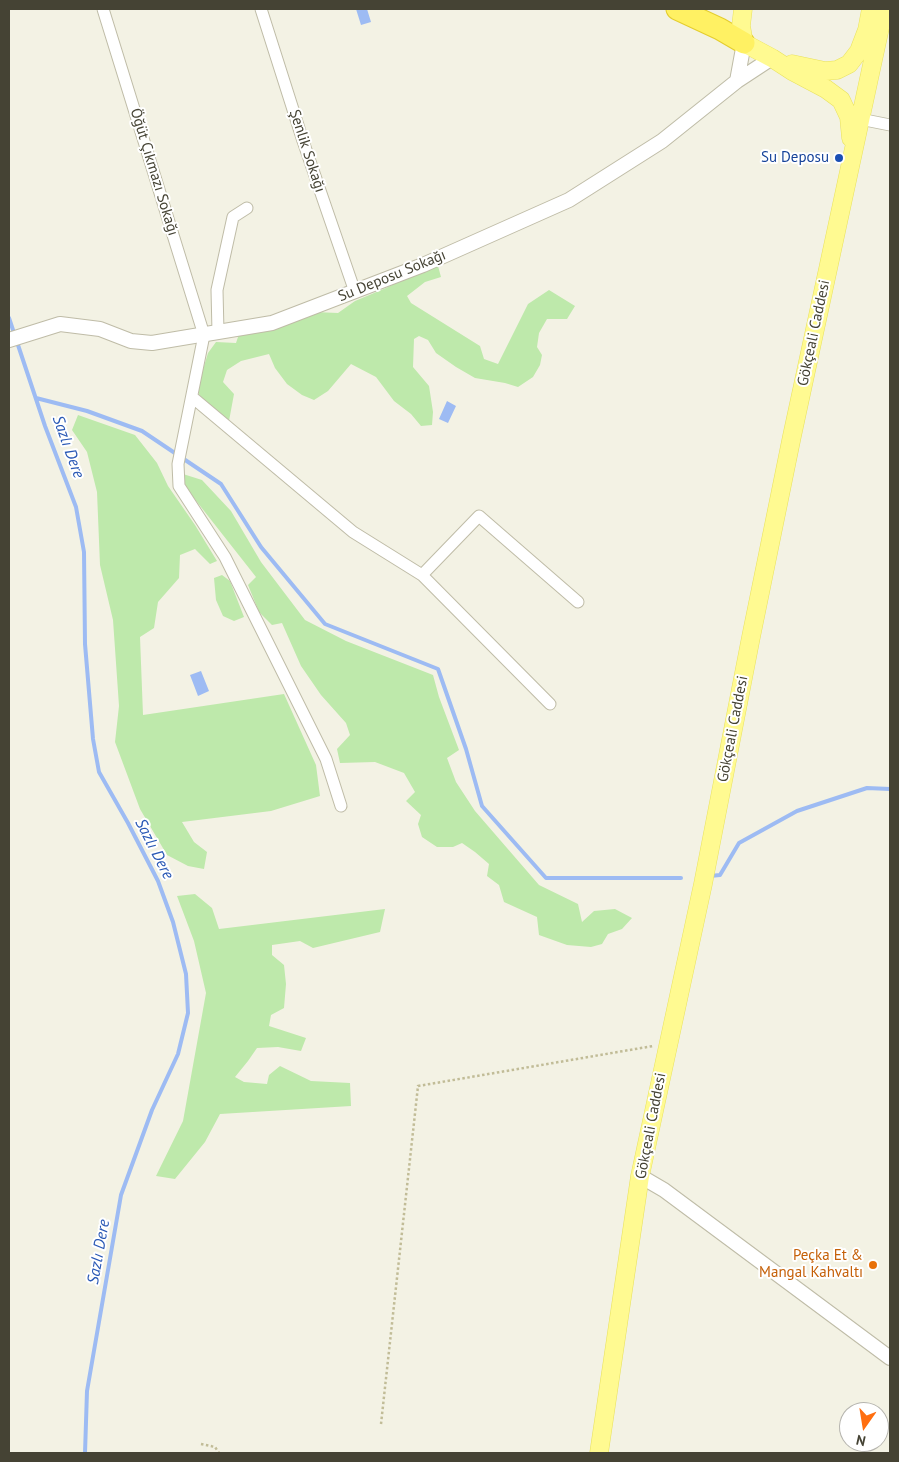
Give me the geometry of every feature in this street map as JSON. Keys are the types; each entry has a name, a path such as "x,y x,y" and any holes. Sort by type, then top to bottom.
{"highway":[{"path":"677,9 720,29 744,43"}],"main road":[{"path":"743,9 741,26 744,43 840,100 849,117 851,136 847,178"},
{"path":"772,58 806,68 825,71 838,70 849,64 859,51 867,30 871,9"},
{"name":"Gökçeali Caddesi","path":"599,1453 640,1176 703,884 752,627 884,9"}],"street":[{"name":"Öğüt Çıkmazı Sokağı","path":"103,9 211,334"},
{"name":"Şenlik Sokağı","path":"261,9 303,141 355,292"},
{"path":"737,80 744,43"},
{"name":"Su Deposu Sokağı","path":"9,340 60,324 100,329 131,341 152,343 272,323 423,265 569,200 662,141 737,80 772,58"},
{"path":"860,119 890,125"},
{"path":"247,208 234,217 217,290 211,334 192,397 178,464 179,486 226,557 326,759 341,806"},
{"path":"192,397 353,532 422,575 550,704"},
{"path":"422,575 479,516 578,602"},
{"path":"640,1176 664,1190 890,1358"}],"path":[{"path":"381,1424 418,1086 668,1043"},
{"path":"201,1444 215,1447 219,1453"}],"green space":[{"path":"438,266 441,277 425,282 407,296 411,303 480,346 484,359 498,364 528,304 549,290 575,306 567,319 547,319 539,333 537,347 542,355 540,365 533,377 518,387 475,378 436,353 428,340 419,336 414,339 413,367 429,386 433,412 432,425 421,426 411,414 394,401 376,377 351,364 328,391 314,400 302,395 287,384 275,368 269,354 241,361 227,370 223,382 234,394 229,421 204,407 197,389 208,353 216,342 236,343 239,334 315,312 338,313 355,301 412,275"},
{"path":"78,415 135,435 157,463 168,486 217,561 210,564 195,549 180,555 179,578 158,602 154,628 140,637 143,715 284,694 316,765 320,796 271,811 182,822 194,842 207,852 204,869 188,866 167,855 140,809 115,742 119,706 113,620 100,565 97,492 87,452 72,430"},
{"path":"183,474 202,480 231,511 261,562 305,620 346,641 433,675 439,697 459,750 447,758 456,782 475,811 539,885 578,904 582,922 594,911 615,909 632,918 622,929 608,934 602,944 591,947 567,945 539,935 537,917 504,902 499,885 487,876 489,864 475,852 462,843 453,847 437,847 422,837 418,824 421,815 406,801 415,792 404,773 375,762 340,763 337,749 350,735 346,723 321,695 301,666 282,623 272,625 259,612 248,585 256,577 186,488"},
{"path":"222,575 230,581 244,617 234,621 223,616 216,600 214,578"},
{"path":"195,894 212,908 219,929 385,909 380,932 313,948 300,941 272,945 272,955 284,965 286,984 284,1008 271,1015 269,1026 306,1038 301,1051 278,1047 257,1048 235,1077 244,1082 267,1084 269,1075 280,1066 311,1081 350,1083 351,1106 220,1114 205,1142 175,1179 156,1176 183,1121 206,993 194,941 177,896"}],"water":[{"path":"356,9 367,9 371,22 361,25"},
{"path":"447,401 456,406 448,423 439,419"},
{"path":"201,671 209,691 198,696 190,675"}],"waterway":[{"name":"Sazlı Dere","path":"9,318 45,426 76,507 84,552 85,644 93,739 99,772 158,881 173,922 186,974 188,1013 178,1054 152,1110 121,1195 87,1391 85,1453"},
{"path":"36,398 87,411 142,431 221,484 261,547 325,624 438,669 466,749 482,806 546,878 681,878"},
{"path":"710,876 720,875 739,843 797,811 867,788 890,789"}],"place":[{"name":"Su Deposu","path":"839,158"},
{"name":"Peçka Et & Mangal Kahvaltı","path":"873,1265"}]}
